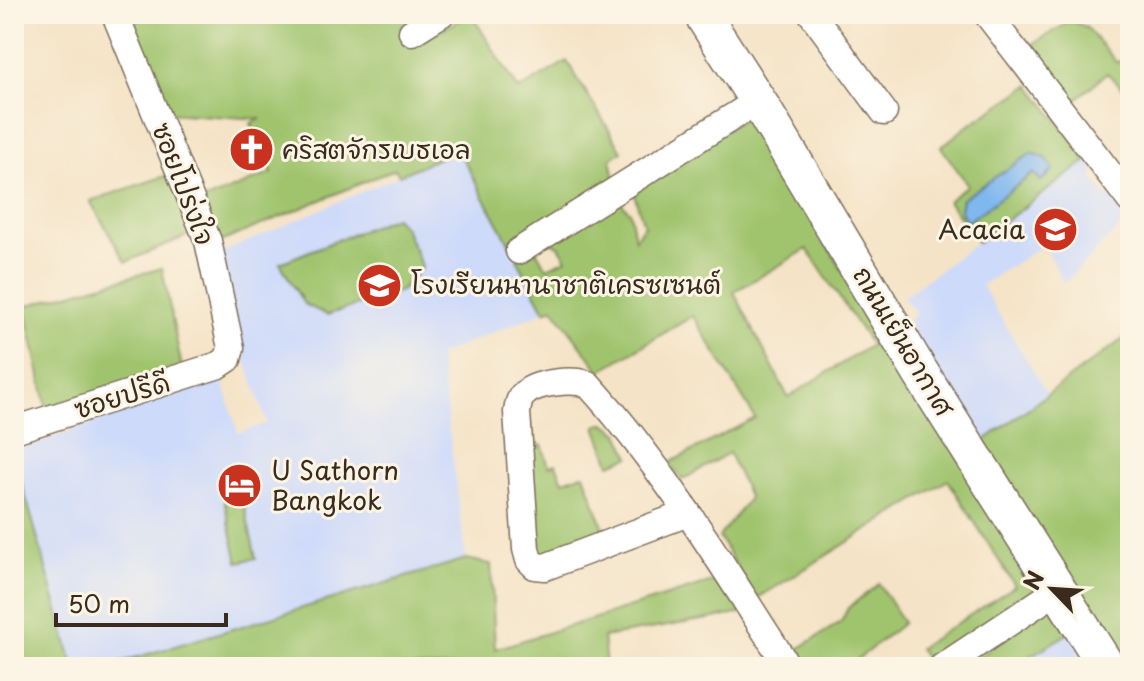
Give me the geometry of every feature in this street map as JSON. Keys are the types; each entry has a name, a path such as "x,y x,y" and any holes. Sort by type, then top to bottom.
{"street":[{"name":"ซอยโปร่งใจ","path":"115,14 208,241 230,334 228,359"},
{"path":"412,32 441,14"},
{"path":"812,14 884,112"},
{"path":"987,14 1130,200"},
{"name":"ถนนเย็นอากาศ","path":"711,18 920,372 1107,667"},
{"path":"519,251 758,101"},
{"name":"ซอยปรีดี","path":"14,430 219,365 228,359"},
{"path":"688,513 545,567 535,566 529,560 526,549 517,412 525,392 553,382 588,384 651,458 688,513 788,667"},
{"path":"942,667 1058,590"}],"shaded area":[{"name":"U Sathorn Bangkok","path":"458,150 545,311 439,355 466,559 491,564 497,667 74,667 14,451 222,378 238,433 267,423 246,361 221,253"},
{"path":"1088,160 1093,168 1094,180 1105,196 1115,197 1130,217 1064,284 1044,245 981,285 1048,395 974,448 907,321 916,314 903,297"},
{"path":"1050,604 1085,658 1070,667 965,667"}],"green space":[{"path":"137,14 423,14 401,27 410,47 471,14 519,90 567,61 622,151 611,159 616,184 513,250 458,150 399,175 395,169 218,243 203,201 272,173 251,123 261,119 167,113 134,26 139,19"},
{"path":"1071,21 1086,27 1117,63 1130,53 1130,95 1107,73 1067,107 1023,50"},
{"path":"1030,85 1088,160 977,242 948,201 968,185 941,147","holes":["1032,153 1035,172 967,222 960,210 962,199"]},
{"path":"746,117 1044,591 929,664 919,648 1015,586 948,480 756,599 719,537 749,498 729,453 682,480 669,463 755,418 693,316 600,371 553,308 545,311 517,259 534,248 547,268 567,259 559,246 547,240 616,197 630,212 635,239 644,225 632,188","holes":["807,249 871,345 788,397 734,292"]},
{"path":"171,174 194,233 126,262 90,201"},
{"path":"395,217 405,228 422,267 401,291 327,315 304,304 280,263"},
{"path":"162,268 182,368 47,409 25,306"},
{"path":"1130,334 1130,644 1113,654 974,448"},
{"path":"525,411 537,446 542,445 549,466 556,464 563,481 584,474 606,534 537,556"},
{"path":"605,423 619,433 630,457 610,464 596,426"},
{"path":"14,455 74,667 14,667"},
{"path":"242,496 256,558 238,562 224,500"},
{"path":"466,559 491,564 495,649 722,579 744,613 603,637 606,667 105,667"},
{"path":"879,584 903,623 848,667 799,667 790,654 841,622 848,608"},
{"path":"1050,604 1069,633 1012,667 965,667"}],"water":[{"path":"1032,153 1046,158 1054,170 1041,181 1034,173 967,222 960,210 962,199"}],"place":[{"name":"คริสตจักรเบธเอล","path":"251,150"},
{"name":"Acacia","path":"1056,230"},
{"name":"โรงเรียนนานาชาติเครซเซนต์","path":"380,285"},
{"name":"U Sathorn Bangkok","path":"240,486"}]}
